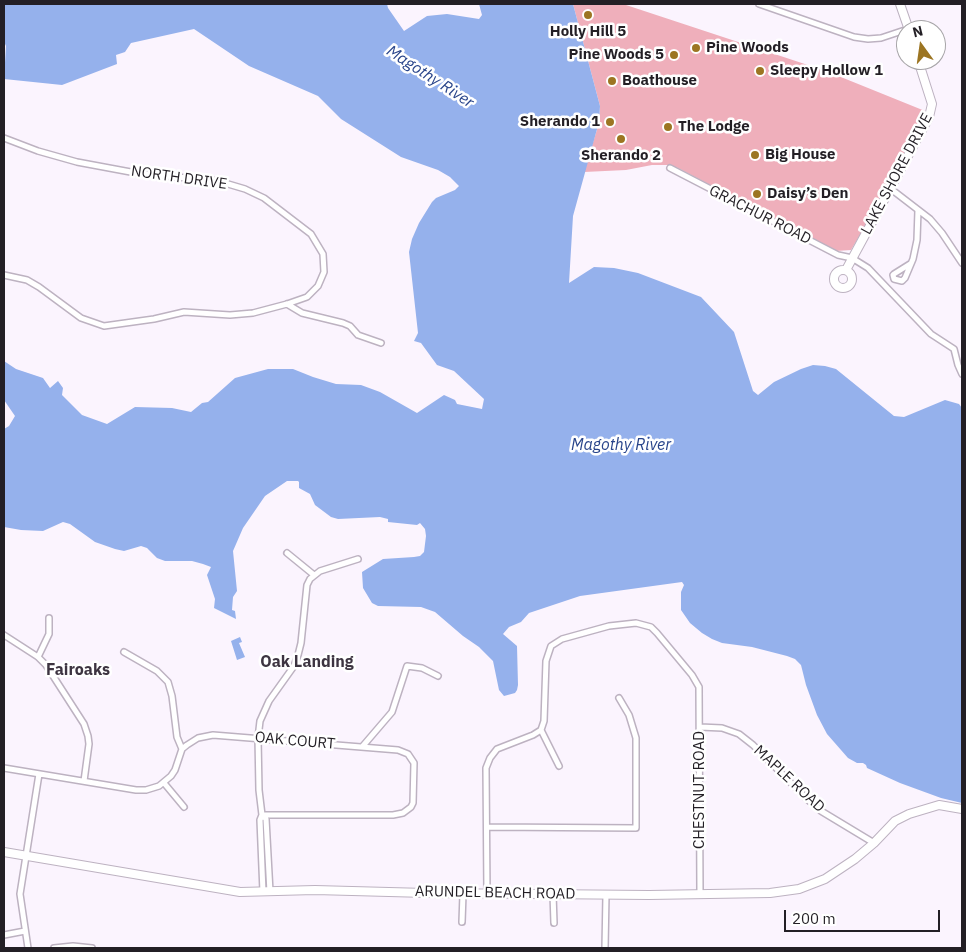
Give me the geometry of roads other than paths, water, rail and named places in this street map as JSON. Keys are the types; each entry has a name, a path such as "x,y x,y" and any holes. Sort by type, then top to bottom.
{"street":[{"path":"759,4 854,37 881,38 896,33"},
{"path":"900,4 905,20"},
{"name":"LAKE SHORE DRIVE","path":"846,270 924,127 932,108 930,93 922,70"},
{"name":"NORTH DRIVE","path":"4,138 38,151 77,162 136,173 218,181 245,189 264,198 311,234 323,254 324,272 318,286 307,297 253,313 230,315 184,312 154,319 104,326 81,318 39,287 26,280 4,275"},
{"name":"GRACHUR ROAD","path":"670,168 838,255 852,258"},
{"path":"891,189 918,210 942,233 962,263"},
{"path":"910,264 915,253 918,210"},
{"path":"852,258 876,275 931,334 954,349 962,374"},
{"path":"287,304 302,313 343,323 350,326 358,335 381,343"},
{"path":"287,554 314,575"},
{"path":"267,892 260,820 262,815 259,790 258,738 260,721 264,710 291,672 298,655 307,585 314,575 358,560"},
{"path":"38,657 49,634 50,618"},
{"name":"CHESTNUT ROAD","path":"540,730 544,721 546,660 551,646 562,639 598,629 630,623 641,623 651,627 699,686 700,894"},
{"path":"4,635 38,657 52,673 86,730 89,744 84,781"},
{"path":"4,768 136,790 152,788 164,783 175,770 182,749 176,737 172,696 168,682 157,671 124,652"},
{"path":"362,747 392,712 407,666 422,668 438,676"},
{"path":"487,827 636,828 636,738 629,715 619,698"},
{"name":"MAPLE ROAD","path":"700,727 722,728 739,734 753,745 808,800 822,811 874,843"},
{"path":"487,894 486,768 490,758 501,746 533,735 540,730 559,766"},
{"name":"OAK COURT","path":"182,749 191,741 205,736 258,738 398,750 408,754 411,758 414,767 414,798 412,807 408,811 393,815 262,815"},
{"path":"28,948 20,894 39,774"},
{"path":"164,783 184,807"},
{"name":"ARUNDEL BEACH ROAD","path":"4,852 229,891 315,890 606,895 770,893 813,885 835,874 874,843 895,821 916,811 939,805 962,809"},
{"path":"462,894 462,922"},
{"path":"553,894 554,923"},
{"path":"605,948 606,895"},
{"path":"4,935 25,931"},
{"path":"54,948 73,946 92,948"}],"water":[{"name":"Magothy River","path":"4,4 387,4 404,31 427,16 447,14 479,19 482,15 479,4 573,4 600,106 599,122 573,216 569,283 594,267 614,268 638,273 701,297 734,332 753,391 758,395 774,382 813,365 836,369 894,416 904,417 945,400 959,404 962,408 962,803 941,798 900,783 867,768 863,763 857,763 848,758 827,734 817,715 801,665 795,659 787,656 752,647 722,643 702,633 690,623 681,610 681,592 684,585 682,582 580,596 529,613 521,622 509,627 503,634 517,646 518,685 515,693 504,696 499,690 493,661 479,647 435,612 421,607 378,606 372,603 363,588 362,572 383,559 420,556 424,552 426,536 425,529 420,523 417,525 388,522 388,519 380,517 338,519 331,517 315,505 310,494 299,488 298,481 287,481 265,496 243,528 233,551 237,591 233,597 232,610 235,611 236,619 214,608 215,599 207,575 211,567 192,561 165,561 157,558 147,548 141,546 124,551 115,549 95,542 70,524 63,522 43,531 4,527 4,429 9,426 15,416 4,400 4,361 16,369 43,378 50,388 58,381 63,388 62,395 82,415 107,424 135,407 172,408 191,412 202,403 208,402 235,378 268,369 293,369 336,384 361,385 380,392 417,413 444,395 455,400 457,404 482,409 484,399 454,371 437,365 421,343 414,341 418,333 409,252 419,223 432,202 459,186 450,177 438,170 401,157 341,119 318,96 249,66 194,29 131,43 125,52 116,55 117,64 62,85 4,79 6,46 4,42"},
{"path":"240,637 242,642 239,643 245,657 237,660 231,641"}],"place":[{"name":"Holly Hill 5","path":"588,15"},
{"name":"Pine Woods","path":"696,48"},
{"name":"Pine Woods 5","path":"674,55"},
{"name":"Sleepy Hollow 1","path":"760,71"},
{"name":"Boathouse","path":"612,81"},
{"name":"Sherando 1","path":"610,122"},
{"name":"The Lodge","path":"668,127"},
{"name":"Sherando 2","path":"621,139"},
{"name":"Big House","path":"755,155"},
{"name":"Daisy’s Den","path":"757,194"}],"district":[{"name":"Oak Landing","path":"307,662"},
{"name":"Fairoaks","path":"78,670"}]}
